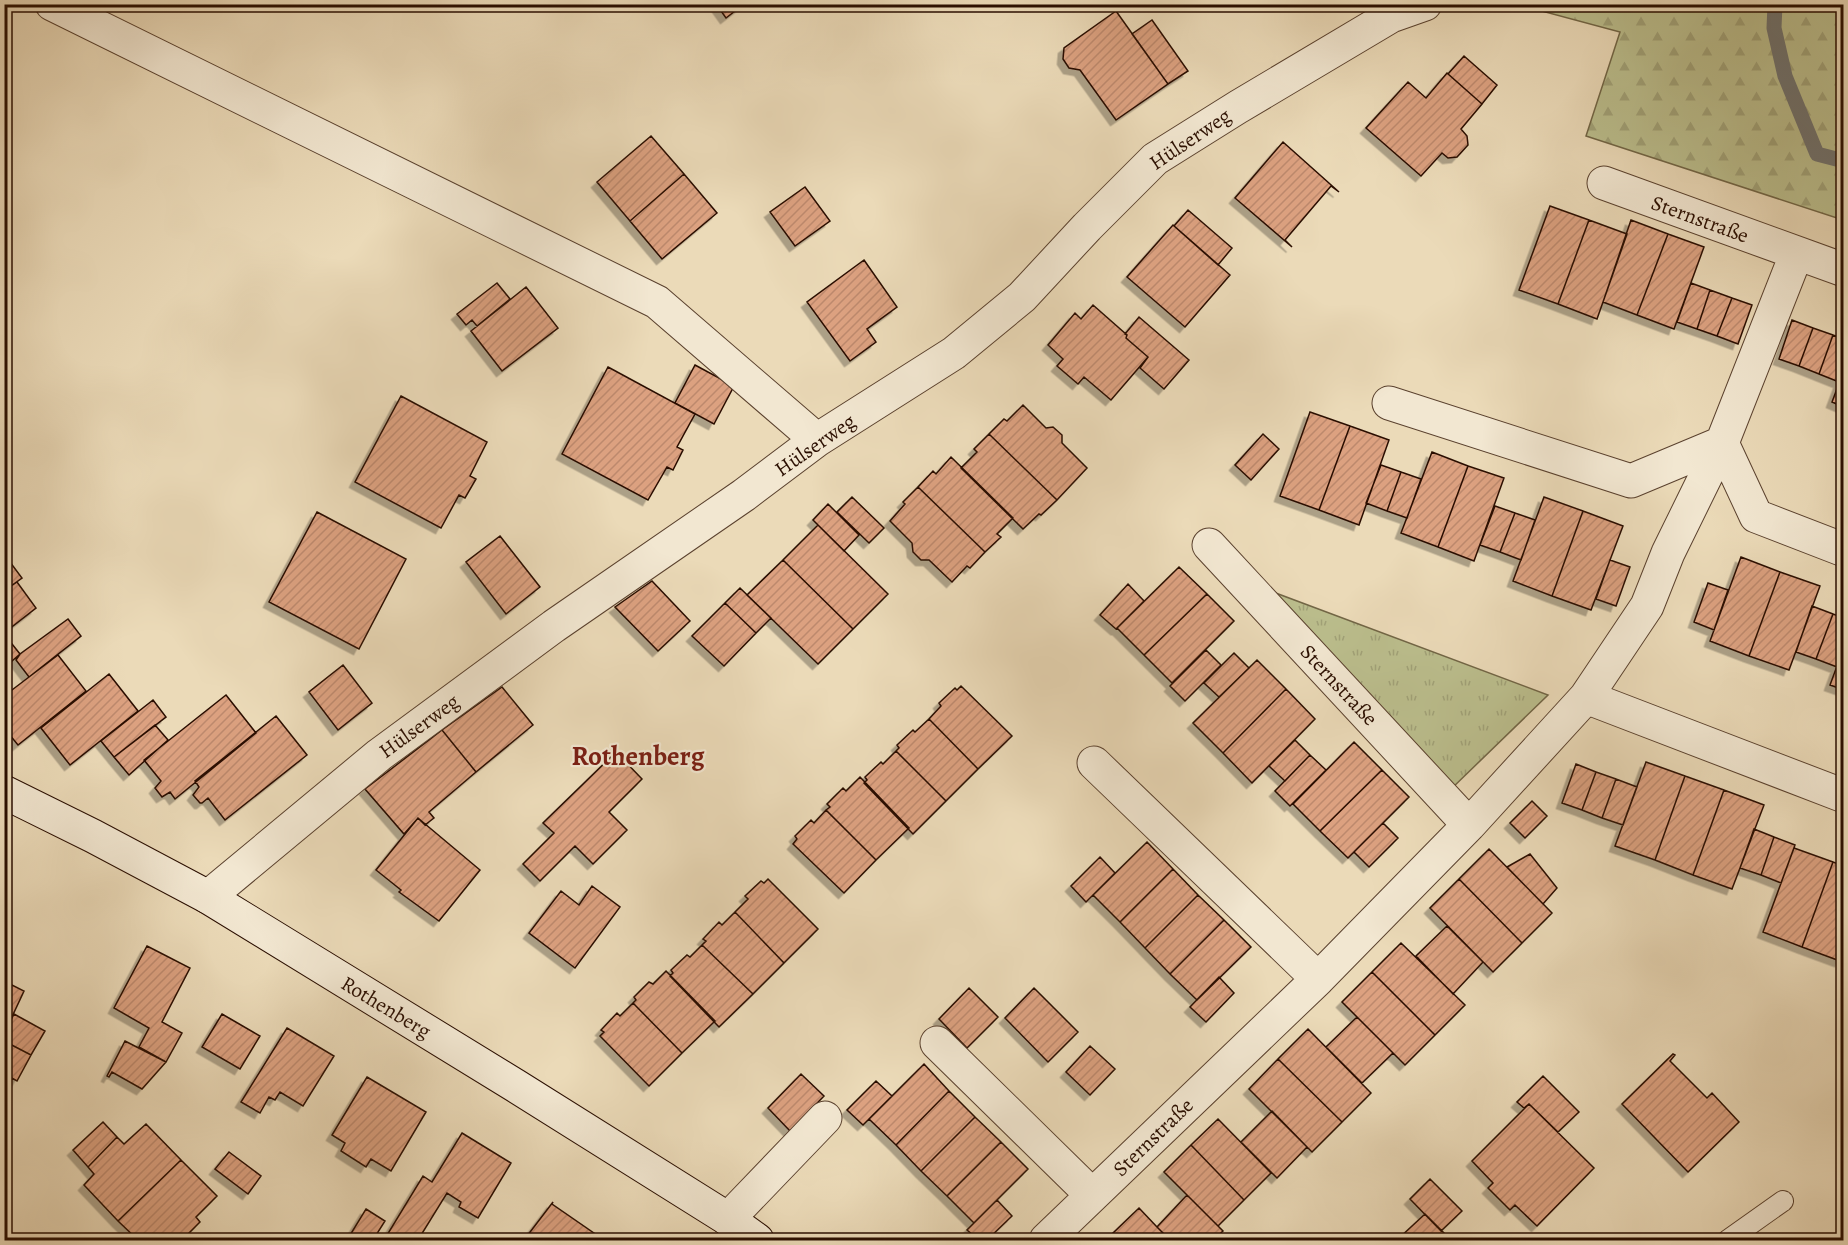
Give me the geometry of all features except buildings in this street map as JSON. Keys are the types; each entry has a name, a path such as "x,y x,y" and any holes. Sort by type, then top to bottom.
{"street":[{"path":"52,4 657,302 818,440"},
{"name":"Hülserweg","path":"207,897 379,755 554,626 744,495 818,440 954,353 1022,297 1155,159 1238,106 1391,16 1425,4"},
{"name":"Sternstraße","path":"1604,183 1796,255 1844,270"},
{"name":"Sternstraße","path":"1046,1240 1318,979 1469,825 1586,698 1647,606 1668,553 1722,443 1796,255"},
{"path":"1389,403 1631,481 1722,443 1756,516 1844,550"},
{"name":"Sternstraße","path":"1209,545 1469,825"},
{"path":"1586,698 1844,796"},
{"path":"1094,763 1318,979"},
{"name":"Rothenberg","path":"8,800 93,836 207,897 516,1086 758,1240"},
{"path":"938,1042 1092,1195"},
{"path":"728,1219 825,1118"}],"lane":[{"path":"1728,1240 1783,1201"}],"green space":[{"path":"1519,5 1843,5 1843,220 1586,136 1620,32"},
{"path":"1257,586 1548,695 1448,792"}],"waterway":[{"path":"1775,4 1774,28 1785,76 1817,154 1844,161"}],"district":[{"name":"Rothenberg","path":"638,756"}]}
